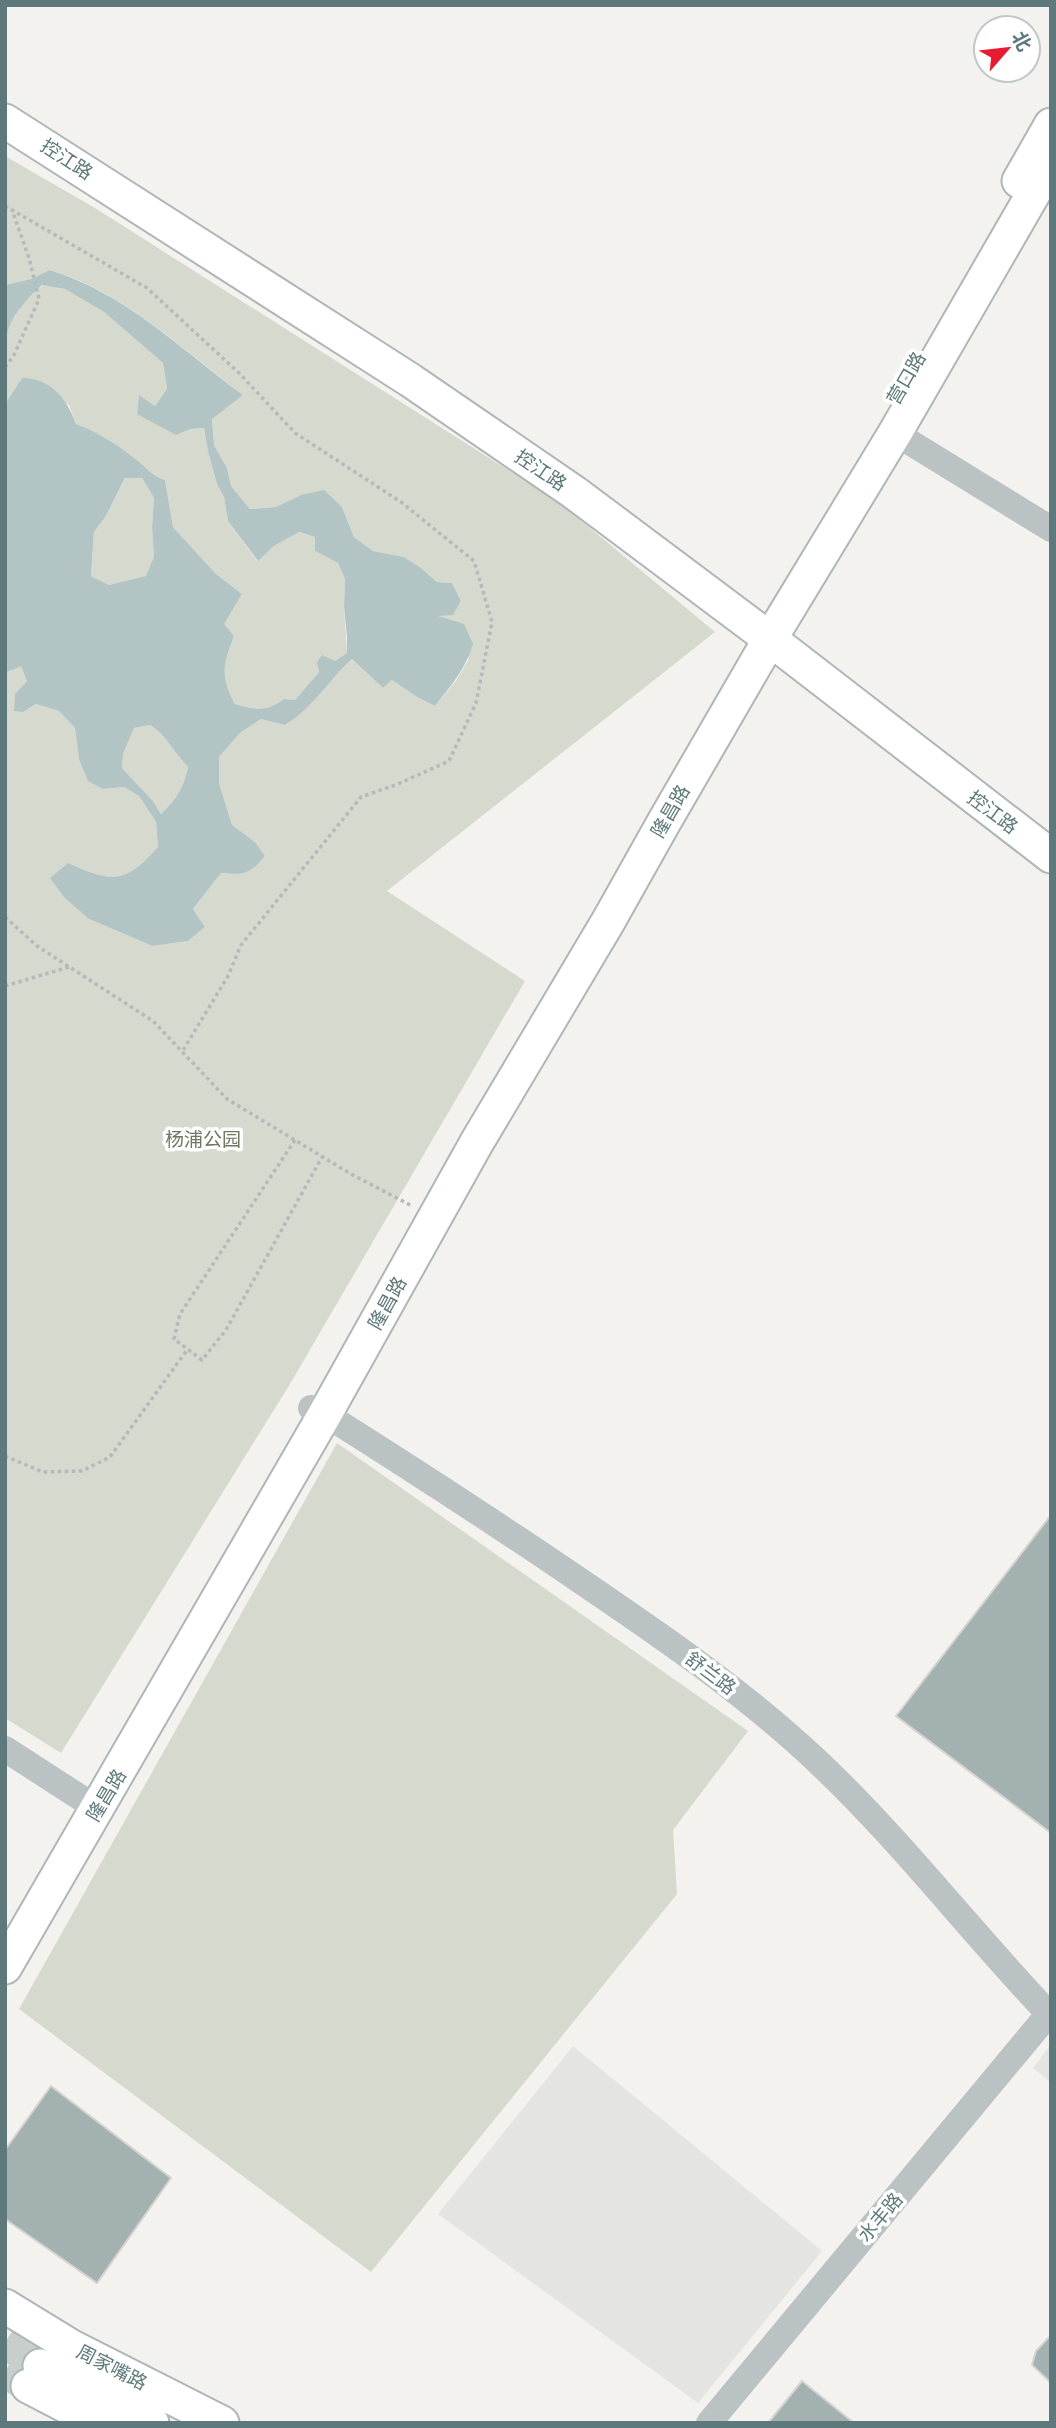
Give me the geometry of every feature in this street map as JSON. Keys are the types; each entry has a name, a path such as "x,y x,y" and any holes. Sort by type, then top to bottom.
{"main road":[{"name":"控江路","path":"5,121 410,380 575,494 1051,856"},
{"name":"营口路","path":"761,633 1051,125"},
{"name":"营口路","path":"761,633 895,433 1051,163"},
{"name":"隆昌路","path":"318,1411 421,1211 556,966 682,754 761,633"},
{"name":"隆昌路","path":"5,1966 89,1804 318,1411 610,920 664,822 761,633"},
{"name":"隆昌路","path":"5,1926 89,1804"},
{"name":"周家嘴路","path":"5,2306 72,2347 222,2423"},
{"path":"24,2383 51,2423"},
{"path":"24,2383 99,2423"},
{"path":"24,2383 152,2423"}],"street":[{"path":"895,433 1051,529"},
{"name":"舒兰路","path":"318,1411 453,1495 657,1632 760,1710 818,1762 998,1961 1050,2013"},
{"path":"5,1749 89,1804"},
{"name":"水丰路","path":"709,2423 1050,2013"}],"path":[{"path":"5,206 146,288 239,373 295,433 401,502 474,561 492,622 476,703 449,761 398,784 360,797 241,945 228,976 182,1052"},
{"path":"5,367 14,355 39,299 29,258 12,211"},
{"path":"5,917 37,946 153,1021 227,1099 421,1211"},
{"path":"5,986 69,967"},
{"path":"295,1140 180,1314 174,1339 202,1360 226,1330 322,1156"},
{"path":"5,1457 43,1472 82,1471 110,1457 188,1350"}],"shaded area":[{"path":"50,270 103,293 152,324 243,395 212,419 214,445 227,468 231,486 250,509 276,507 301,495 324,490 342,507 354,537 373,551 404,557 437,582 452,583 461,601 453,615 438,616 464,624 473,644 462,669 435,706 392,680 383,688 352,659 304,711 285,725 261,719 240,733 219,757 219,783 232,825 255,842 265,856 246,872 221,873 193,909 205,927 188,941 153,946 89,919 64,897 50,878 68,863 96,874 127,874 158,847 156,822 139,796 124,787 103,789 88,781 79,759 75,728 59,711 36,704 23,712 14,711 15,694 27,681 21,666 8,672 5,670 5,404 22,378 41,382 63,398 76,424 108,440 165,480 173,527 216,574 242,594 224,624 234,636 227,655 225,678 235,704 261,709 284,699 295,700 319,672 317,662 322,655 335,661 347,653 345,579 338,563 315,551 315,537 299,532 274,546 258,561 228,521 224,497 217,484 208,452 204,428 190,429 176,435 137,414 139,395 155,406 167,388 163,363 104,312 65,289 42,285 23,304 14,318 5,343 5,285 31,279","holes":["125,478 142,478 154,498 154,557 146,576 109,585 91,576 94,532 106,516","150,725 161,734 188,767 179,793 161,814 153,801 122,768 123,754 134,728"]},
{"path":"1051,2044 1051,2083 1033,2068"},
{"path":"573,2046 822,2251 698,2403 438,2214"}],"green space":[{"name":"杨浦公园","path":"5,156 95,208 560,503 715,632 387,891 525,981 290,1384 61,1753 5,1718 5,670 9,672 21,665 27,681 15,694 23,712 36,704 59,711 75,728 79,759 103,789 124,787 139,796 156,822 158,847 127,874 96,874 68,863 89,919 154,946 188,941 205,927 193,909 221,873 246,871 265,856 255,842 232,825 219,783 219,757 240,733 261,719 285,725 312,703 352,659 383,688 392,680 435,706 455,682 469,659 435,615 453,615 461,601 452,583 437,582 404,557 373,551 354,537 342,507 301,495 276,507 250,509 231,486 227,468 214,445 212,418 243,395 152,324 104,293 78,280 51,270 31,279 5,285"},
{"path":"43,285 65,289 104,312 163,363 167,387 155,406 139,396 137,414 190,429 204,428 217,484 224,497 228,521 257,561 274,546 298,532 315,537 315,551 338,563 345,579 347,653 319,672 295,700 284,699 261,709 235,704 225,678 227,655 234,636 223,624 242,594 216,574 173,527 165,480 108,440 76,424 69,405 22,378 5,404 7,329 22,304"},
{"path":"126,477 142,478 154,498 154,557 147,576 109,585 91,576 94,532 106,516"},
{"path":"150,725 161,734 188,767 179,793 161,814 153,801 122,768 123,754 134,728"},
{"path":"337,1443 748,1731 673,1830 677,1894 371,2272 19,2009"}],"building":[{"path":"1051,1515 1051,1833 896,1716"},
{"path":"51,2086 171,2178 97,2283 5,2219 5,2150"},
{"path":"1051,2335 1051,2383 1032,2365 1036,2351"},
{"path":"802,2381 854,2423 768,2423"}],"tunnel":[{"path":"5,2342 40,2366"},
{"path":"5,2371 28,2386"}]}
